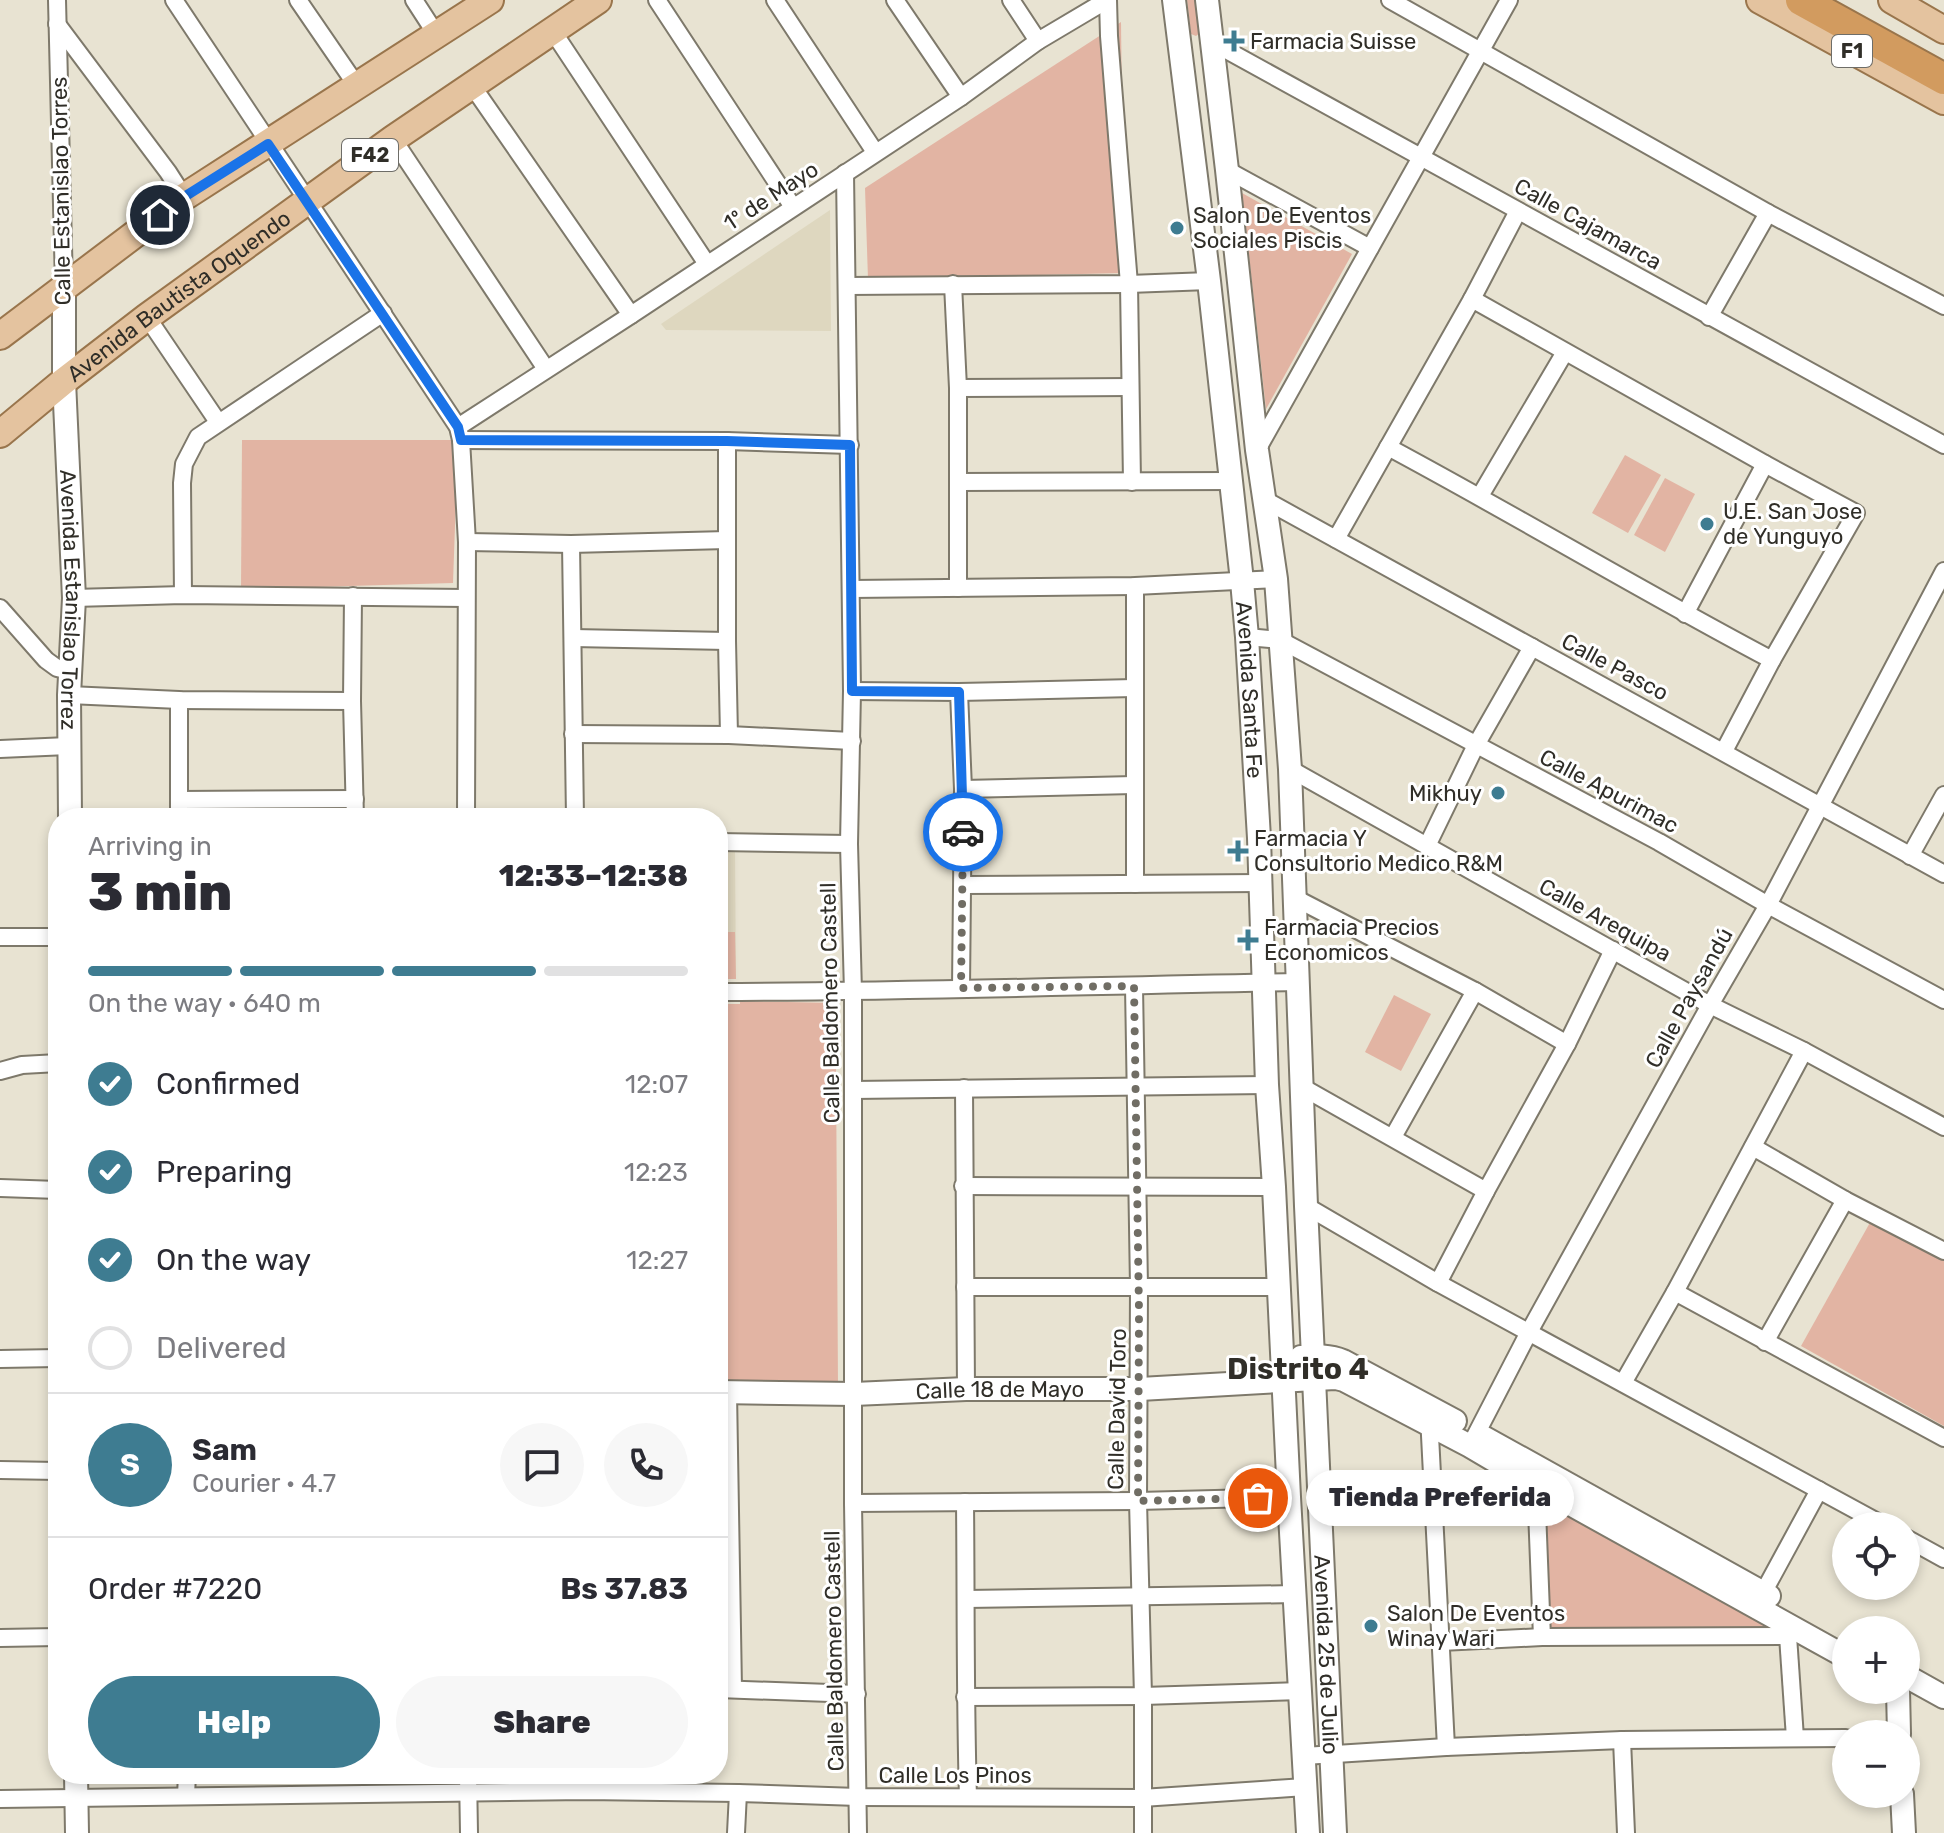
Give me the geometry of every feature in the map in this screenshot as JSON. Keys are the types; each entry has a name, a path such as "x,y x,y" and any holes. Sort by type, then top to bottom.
{"highway":[{"name":"F1","path":"1801,0 1944,79"},
{"name":"F1","path":"1837,0 1944,59"}],"main road":[{"path":"0,336 184,197 490,0"},
{"name":"Avenida Bautista Oquendo","path":"0,434 147,317 471,84 598,0"},
{"name":"Avenida Santa Fe","path":"1174,0 1209,281 1247,637 1283,1381"},
{"name":"Avenida Santa Fe","path":"1207,0 1257,450 1276,579 1290,769 1314,1367"},
{"name":"F1","path":"1760,0 1944,101"},
{"path":"1893,0 1944,30"},
{"name":"Calle Estanislao Torres","path":"64,286 64,381"},
{"name":"Avenida Estanislao Torrez","path":"64,381 74,598 69,695 70,808"},
{"path":"1283,1358 1314,1367 1429,1415 1832,1633"},
{"name":"Calle 18 de Mayo","path":"728,1392 854,1394 966,1389 1140,1389 1283,1381 1314,1367"},
{"name":"Avenida 25 de Julio","path":"1314,1367 1335,1833"},
{"name":"Avenida 25 de Julio","path":"1283,1381 1308,1833"},
{"path":"1473,1439 1536,1485 1793,1633 1832,1651"},
{"path":"1920,1684 1944,1697"},
{"path":"1920,1698 1944,1711"},
{"path":"76,1784 77,1833"},
{"path":"1903,1808 1904,1833"}],"street":[{"name":"Calle Estanislao Torres","path":"57,0 64,286"},
{"path":"174,0 383,313 459,433 467,542 466,808"},
{"path":"298,0 357,86"},
{"path":"414,0 436,34"},
{"path":"657,0 793,207"},
{"path":"775,0 875,152"},
{"path":"895,0 961,97"},
{"path":"1011,0 1038,41"},
{"path":"1107,0 1129,284 1132,482"},
{"name":"1º de Mayo","path":"459,433 546,369 961,97 1038,41 1107,0"},
{"path":"1390,0 1768,213 1944,306"},
{"path":"1257,450 1509,0"},
{"path":"57,24 184,197"},
{"path":"552,30 707,264"},
{"name":"Calle Cajamarca","path":"1210,41 1944,445"},
{"path":"471,84 631,315"},
{"path":"393,139 546,369"},
{"path":"1227,170 1370,248"},
{"name":"Calle Baldomero Castell","path":"845,173 852,691 849,844 853,992 853,1503 858,1833"},
{"path":"1336,539 1472,299 1518,211"},
{"path":"1709,317 1768,213"},
{"path":"847,286 1209,281"},
{"path":"953,284 958,388 958,588"},
{"path":"1472,299 1856,513 1724,751"},
{"path":"183,595 182,483 184,464 198,437 383,313"},
{"path":"147,317 218,422"},
{"path":"1480,496 1565,352"},
{"path":"958,388 1130,387"},
{"path":"459,433 850,445"},
{"path":"727,441 729,735"},
{"path":"1388,447 1772,660"},
{"path":"1685,614 1765,464"},
{"path":"959,482 1231,481"},
{"name":"Calle Pasco","path":"1265,500 1944,874"},
{"path":"467,542 571,544 727,540"},
{"path":"571,544 575,808"},
{"name":"Calle Paysandú","path":"1473,1439 1529,1332 1768,905 1944,571"},
{"path":"851,589 1135,586 1276,579"},
{"path":"1135,586 1135,884"},
{"path":"74,598 183,595 466,598"},
{"path":"353,596 355,808"},
{"path":"0,608 46,660 57,668 70,671"},
{"name":"Calle Apurimac","path":"1247,637 1280,640 1659,842 1944,1000"},
{"path":"573,638 727,641"},
{"path":"1427,846 1476,745 1532,647"},
{"path":"852,691 1134,688"},
{"path":"959,692 963,789 961,988"},
{"path":"69,695 179,700 352,701"},
{"path":"179,700 179,808"},
{"path":"573,734 729,735 852,741"},
{"path":"0,749 68,746"},
{"name":"Calle Arequipa","path":"1290,769 1710,1005 1804,1051 1944,1127"},
{"path":"963,789 1134,785"},
{"path":"1910,856 1944,795"},
{"path":"179,800 355,799"},
{"path":"728,842 849,844"},
{"path":"963,885 1261,883"},
{"path":"1295,898 1475,991 1567,1044"},
{"path":"0,937 48,937"},
{"path":"1438,1283 1567,1044 1613,950"},
{"path":"728,992 1299,982"},
{"name":"Calle David Toro","path":"1134,986 1143,1833"},
{"path":"1393,1137 1475,991"},
{"path":"1623,1383 1804,1051"},
{"path":"0,1071 22,1065 48,1064"},
{"path":"853,1090 1267,1085"},
{"path":"1302,1087 1486,1191"},
{"path":"964,1088 966,1389"},
{"path":"1753,1147 1845,1200 1944,1251"},
{"path":"963,1186 1274,1187"},
{"path":"0,1188 48,1190"},
{"path":"1765,1342 1845,1200"},
{"path":"1306,1206 1438,1283 1859,1512"},
{"path":"965,1287 1279,1287"},
{"path":"1675,1292 1944,1438"},
{"path":"0,1359 48,1358"},
{"path":"1429,1415 1446,1747"},
{"path":"0,1470 48,1471"},
{"path":"1536,1485 1542,1637"},
{"path":"1763,1593 1819,1490"},
{"path":"853,1503 1289,1497"},
{"path":"965,1502 968,1797"},
{"path":"1920,1546 1944,1559"},
{"path":"966,1599 1295,1594"},
{"path":"1441,1642 1542,1637 1793,1633 1795,1738"},
{"path":"0,1638 48,1637"},
{"path":"728,1689 857,1694"},
{"path":"965,1697 1301,1691"},
{"path":"1304,1756 1622,1740 1832,1738"},
{"path":"1622,1740 1626,1833"},
{"path":"186,1796 187,1784"},
{"path":"468,1784 469,1833"},
{"name":"Calle Los Pinos","path":"0,1799 467,1794 573,1784"},
{"name":"Calle Los Pinos","path":"599,1784 858,1797 1142,1798 1305,1787"},
{"path":"736,1833 738,1793"}],"shaded area":[{"path":"1187,0 1196,0 1200,33 1196,36 1191,34"},
{"path":"1121,22 1124,273 868,279 865,188"},
{"path":"1242,193 1352,254 1266,409"},
{"path":"830,210 831,331 666,330 661,324"},
{"path":"242,440 458,440 453,583 241,589"},
{"path":"1625,455 1661,475 1628,533 1592,513"},
{"path":"1665,478 1695,494 1665,552 1634,535"},
{"path":"728,851 735,851 736,979 728,979"},
{"path":"728,932 735,932 736,979 728,979"},
{"path":"1394,995 1431,1014 1401,1071 1365,1052"},
{"path":"740,1001 836,1003 838,1386 728,1384 728,1004 740,1004"},
{"path":"1872,1219 1944,1259 1944,1426 1801,1346"},
{"path":"1538,1497 1789,1630 1541,1635"}],"way so far":[{"path":"963,832 961,988 1134,986 1140,1389 1138,1501 1258,1498"}],"place":[{"name":"Farmacia Suisse","path":"1234,41"},
{"name":"Salon De Eventos Sociales Piscis","path":"1177,228"},
{"name":"U.E. San Jose de Yunguyo","path":"1707,524"},
{"name":"Mikhuy","path":"1498,793"},
{"name":"Farmacia Y Consultorio Medico R&M","path":"1238,851"},
{"name":"Farmacia Precios Economicos","path":"1248,940"},
{"name":"Tienda Preferida","path":"1258,1498"},
{"name":"Salon De Eventos Winay Wari","path":"1371,1626"}],"district":[{"name":"Distrito 4","path":"1298,1369"}],"route":[{"path":"160,215 268,144 458,427 461,440 727,441 850,445 852,691 959,692 963,832"}]}
